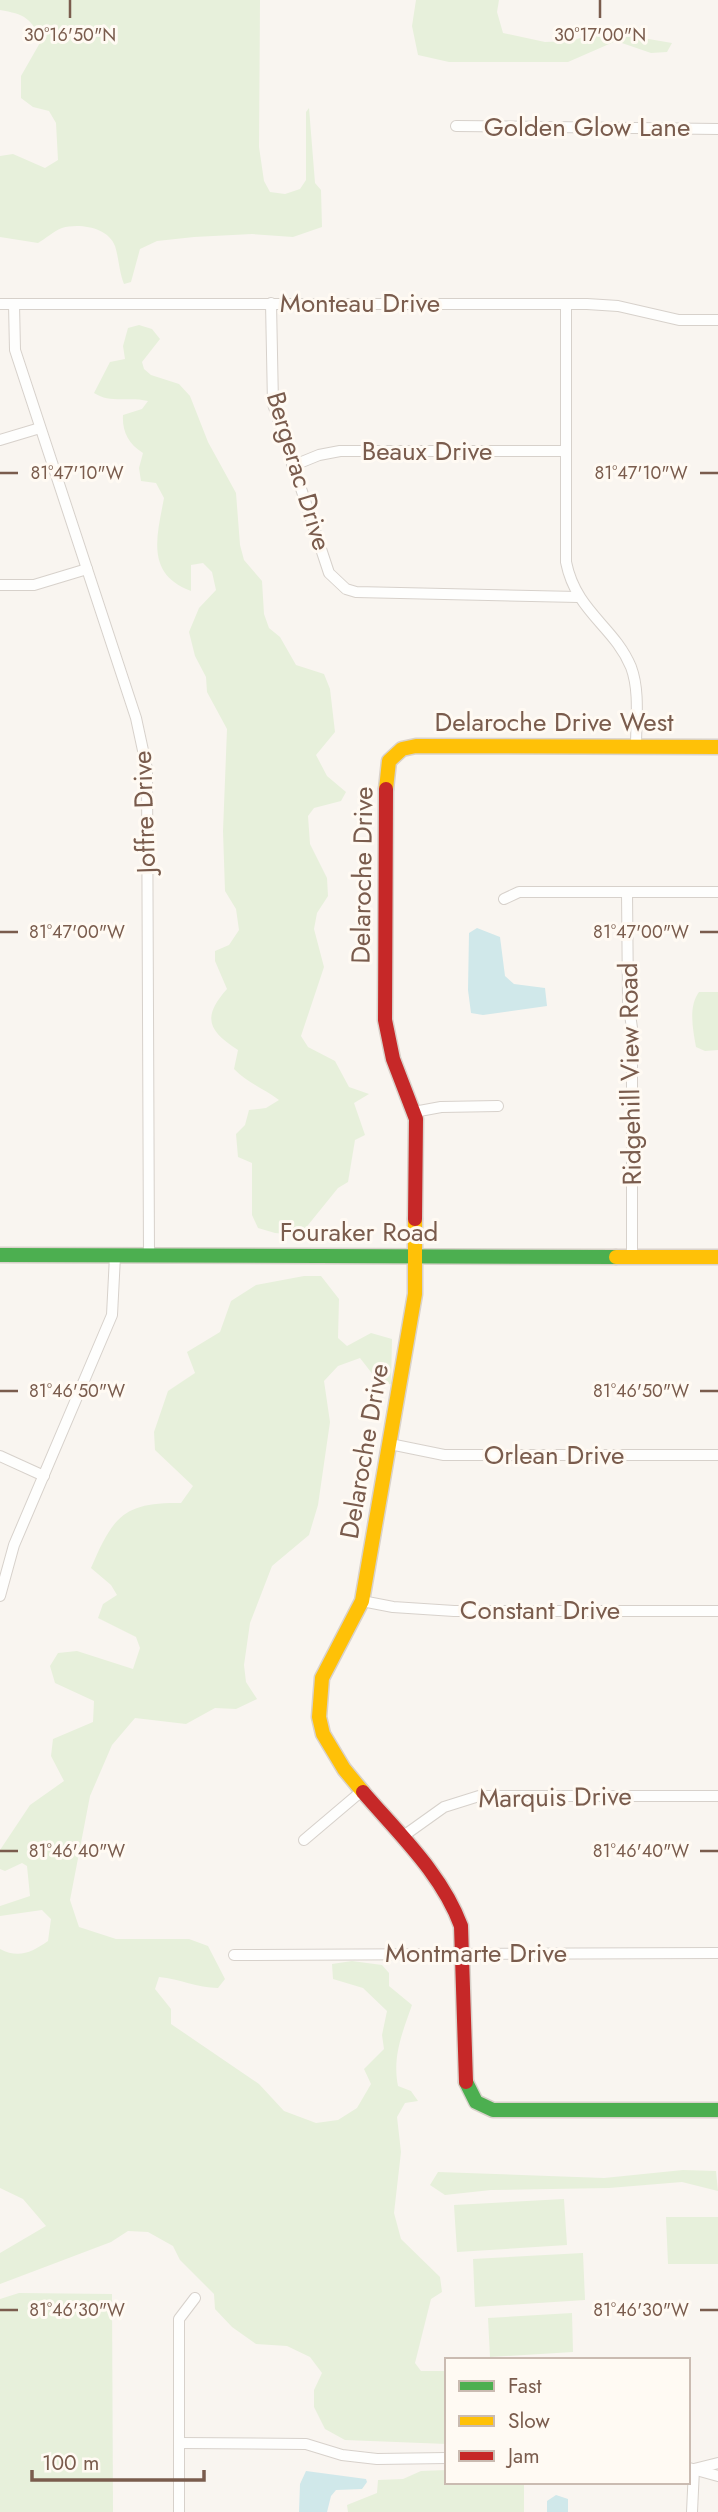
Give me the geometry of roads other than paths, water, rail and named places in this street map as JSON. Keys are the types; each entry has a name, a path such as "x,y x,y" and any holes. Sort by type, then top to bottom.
{"street":[{"name":"Golden Glow Lane","path":"456,126 718,129"},
{"name":"Bergerac Drive","path":"271,303 273,404 330,573 346,589 356,592 578,597"},
{"name":"Monteau Drive","path":"0,304 566,304 618,306 653,317 679,320 718,320"},
{"name":"Joffre Drive","path":"14,304 15,350 136,718 147,769 149,1256"},
{"path":"566,304 564,452 565,551 568,573 578,597 630,665 636,684 636,747"},
{"path":"0,440 40,428"},
{"name":"Beaux Drive","path":"292,466 319,455 340,451 564,452"},
{"path":"0,585 34,584 87,569"},
{"name":"Delaroche Drive West","path":"393,756 402,749 416,746 718,747"},
{"name":"Delaroche Drive","path":"393,756 388,761 385,796 386,1020 393,1059 414,1112 414,1304 362,1601 322,1678 318,1704 323,1734 344,1769 402,1837 452,1902 461,1926 464,2079 476,2102 494,2110 718,2110"},
{"path":"504,899 519,892 718,892"},
{"name":"Ridgehill View Road","path":"627,892 628,1000 632,1028 632,1256"},
{"path":"414,1112 441,1107 498,1106"},
{"name":"Fouraker Road","path":"0,1255 718,1256"},
{"path":"0,1596 14,1545 112,1315 115,1256"},
{"name":"Orlean Drive","path":"390,1444 444,1455 718,1455"},
{"path":"0,1456 44,1476"},
{"name":"Constant Drive","path":"362,1601 393,1607 454,1611 718,1611"},
{"path":"304,1840 363,1790"},
{"name":"Marquis Drive","path":"402,1837 444,1807 479,1796 718,1796"},
{"name":"Montmarte Drive","path":"234,1955 718,1953"},
{"path":"179,2512 179,2319 195,2298"},
{"path":"179,2443 306,2444 342,2455 377,2459 445,2458"},
{"path":"691,2469 718,2463"},
{"path":"691,2469 718,2476"},
{"path":"691,2469 692,2512"}],"water":[{"path":"477,928 500,937 505,976 514,984 545,988 547,1006 483,1015 471,1013 468,990 469,933"},
{"path":"306,2471 366,2479 367,2482 362,2489 336,2490 331,2496 327,2512 299,2512 300,2484"},
{"path":"556,2495 568,2499 568,2512 547,2512 547,2501"}]}
